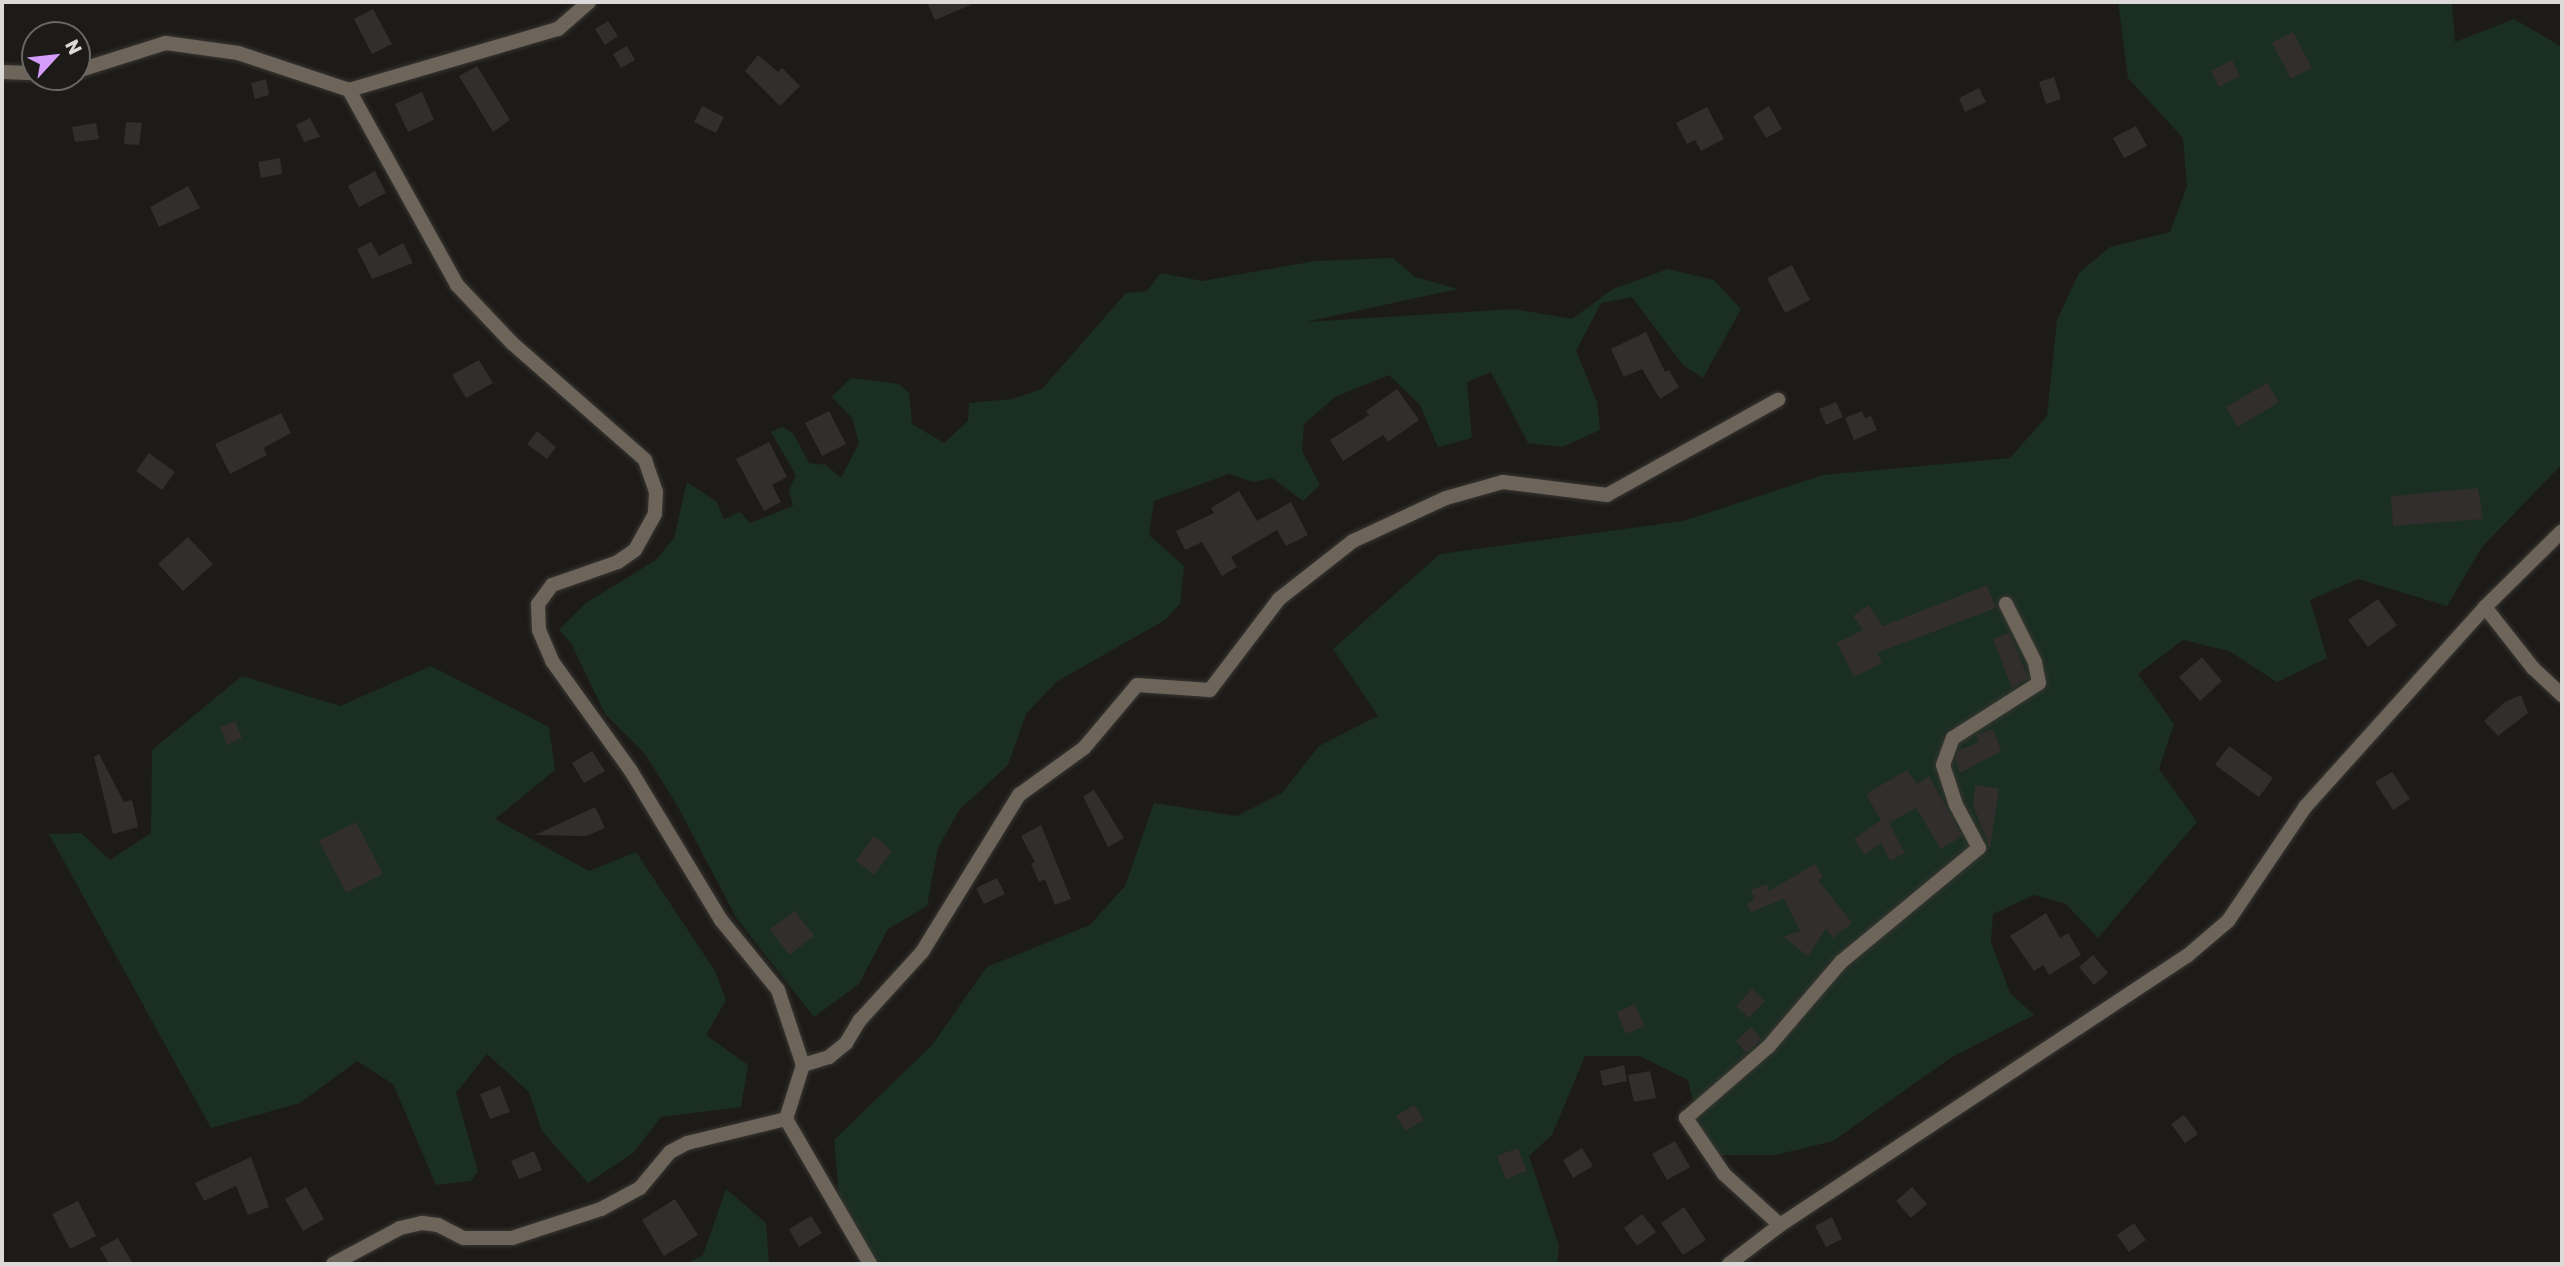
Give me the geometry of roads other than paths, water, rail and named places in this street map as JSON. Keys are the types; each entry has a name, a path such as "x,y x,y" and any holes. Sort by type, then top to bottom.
{"street":[{"path":"91,67 166,43 238,52 349,90 558,29 589,2"},
{"path":"2,72 21,73"},
{"path":"349,90 457,285 512,343 645,460 656,492 655,514 635,550 618,562 552,585 538,604 539,629 552,661 631,771 721,920 778,990 803,1065 786,1119 870,1264"},
{"path":"803,1065 829,1057 846,1043 860,1020 922,952 1019,795 1084,748 1138,685 1210,690 1279,599 1353,541 1446,498 1503,482 1607,495 1778,400"},
{"path":"1728,1264 1780,1225 2022,1068 2187,956 2228,921 2306,806 2485,607 2562,531"},
{"path":"1780,1225 1724,1174 1686,1118 1769,1046 1841,962 1979,848 1956,805 1943,765 1953,738 2039,683 2035,662 2006,604"},
{"path":"2485,607 2533,668 2562,695"},
{"path":"333,1264 377,1239 422,1223 438,1225 464,1238 512,1238 601,1209 640,1188 670,1152 687,1143 786,1119"}]}
